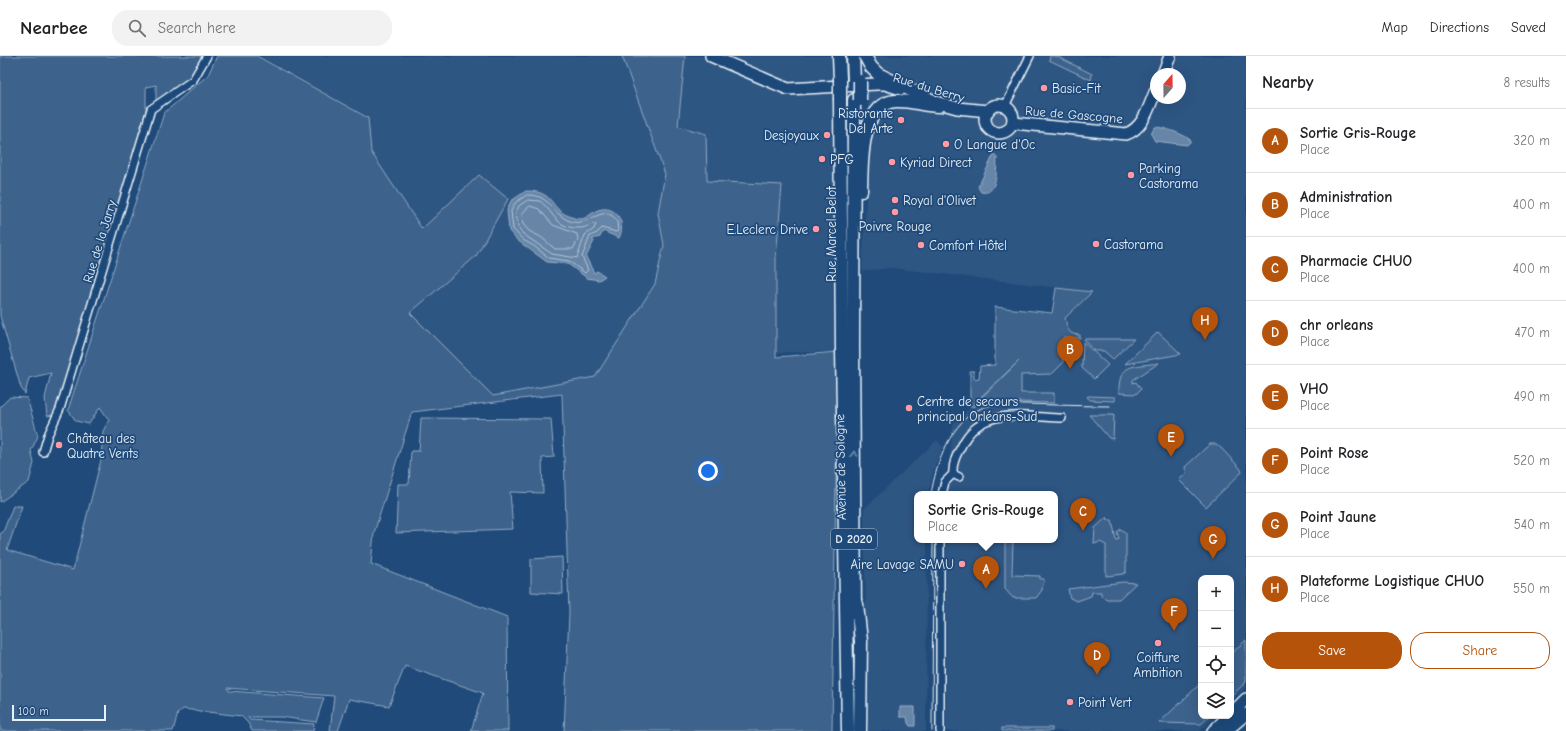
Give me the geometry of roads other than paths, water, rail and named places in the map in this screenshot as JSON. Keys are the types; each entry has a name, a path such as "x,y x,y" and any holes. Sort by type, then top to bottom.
{"main road":[{"path":"840,56 853,81"},
{"name":"Rue Marcel Belot","path":"846,56 853,81"},
{"name":"Rue Marcel Belot","path":"848,731 844,412 850,100 853,81 853,56"},
{"path":"853,81 860,56"},
{"path":"865,56 871,67 878,74 936,103"},
{"path":"850,100 862,170"},
{"name":"Rue Marcel Belot","path":"850,100 853,346"},
{"path":"853,346 862,170 866,131 869,121 878,110 888,102 896,100 936,103"},
{"name":"Avenue de Sologne","path":"853,346 855,731"},
{"path":"855,582 862,641 860,731"}],"street":[{"name":"Rue de la Jarry","path":"43,452 48,435 60,409 151,109 193,80 207,56"},
{"name":"Rue du Berry","path":"711,56 788,89 853,81 890,88 979,115 987,115"},
{"path":"1005,106 1030,56"},
{"path":"1165,68 1170,56"},
{"name":"Rue de Gascogne","path":"1013,123 1126,134 1136,129 1142,121 1150,103"},
{"path":"995,106 1005,106 1011,111 1013,123 1008,130 997,133 988,126 987,115 995,106"},
{"path":"943,491 945,482 956,475 953,467 956,457 963,442 974,426 988,419 1005,417 1062,418"},
{"path":"940,543 940,731"},
{"path":"1234,711 1246,700"},
{"path":"1226,731 1246,714"},
{"path":"1213,731 1226,719"}],"water":[{"path":"1155,127 1163,128 1185,136 1191,141 1187,145 1155,141 1151,134"},
{"path":"994,154 997,157 994,185 991,190 981,192 978,187"},
{"path":"526,191 542,194 551,200 562,213 570,217 581,219 598,210 604,209 615,212 621,221 622,226 619,238 603,231 600,237 592,239 594,241 586,257 594,273 597,271 605,276 599,280 587,278 568,264 547,262 517,240 509,231 507,210 511,201"},
{"path":"900,707 915,707 915,726 910,726 907,717 900,717"}],"tram line":[{"path":"932,491 941,457 947,444 962,422 971,414 982,408 1004,404 1110,406"},
{"path":"932,731 933,543"}],"place":[{"name":"Basic-Fit","path":"1044,88"},
{"name":"Ristorante Del Arte","path":"901,120"},
{"name":"Desjoyaux","path":"827,135"},
{"name":"O Langue d'Oc","path":"946,144"},
{"name":"PFG","path":"822,159"},
{"name":"Kyriad Direct","path":"892,162"},
{"name":"Parking Castorama","path":"1131,175"},
{"name":"Royal d'Olivet","path":"895,200"},
{"name":"Poivre Rouge","path":"895,212"},
{"name":"E.Leclerc Drive","path":"816,229"},
{"name":"Castorama","path":"1096,244"},
{"name":"Comfort Hôtel","path":"921,245"},
{"name":"Plateforme Logistique CHUO","path":"1205,340"},
{"name":"Administration","path":"1070,369"},
{"name":"Centre de secours principal Orléans-Sud","path":"909,408"},
{"name":"Château des Quatre Vents","path":"59,445"},
{"name":"VHO","path":"1171,457"},
{"name":"Pharmacie CHUO","path":"1083,531"},
{"name":"Point Jaune","path":"1213,559"},
{"name":"Aire Lavage SAMU","path":"962,564"},
{"name":"Sortie Gris-Rouge","path":"986,589"},
{"name":"Point Rose","path":"1174,631"},
{"name":"Coiffure Ambition","path":"1158,643"},
{"name":"chr orleans","path":"1097,675"},
{"name":"Point Vert","path":"1070,702"}]}
